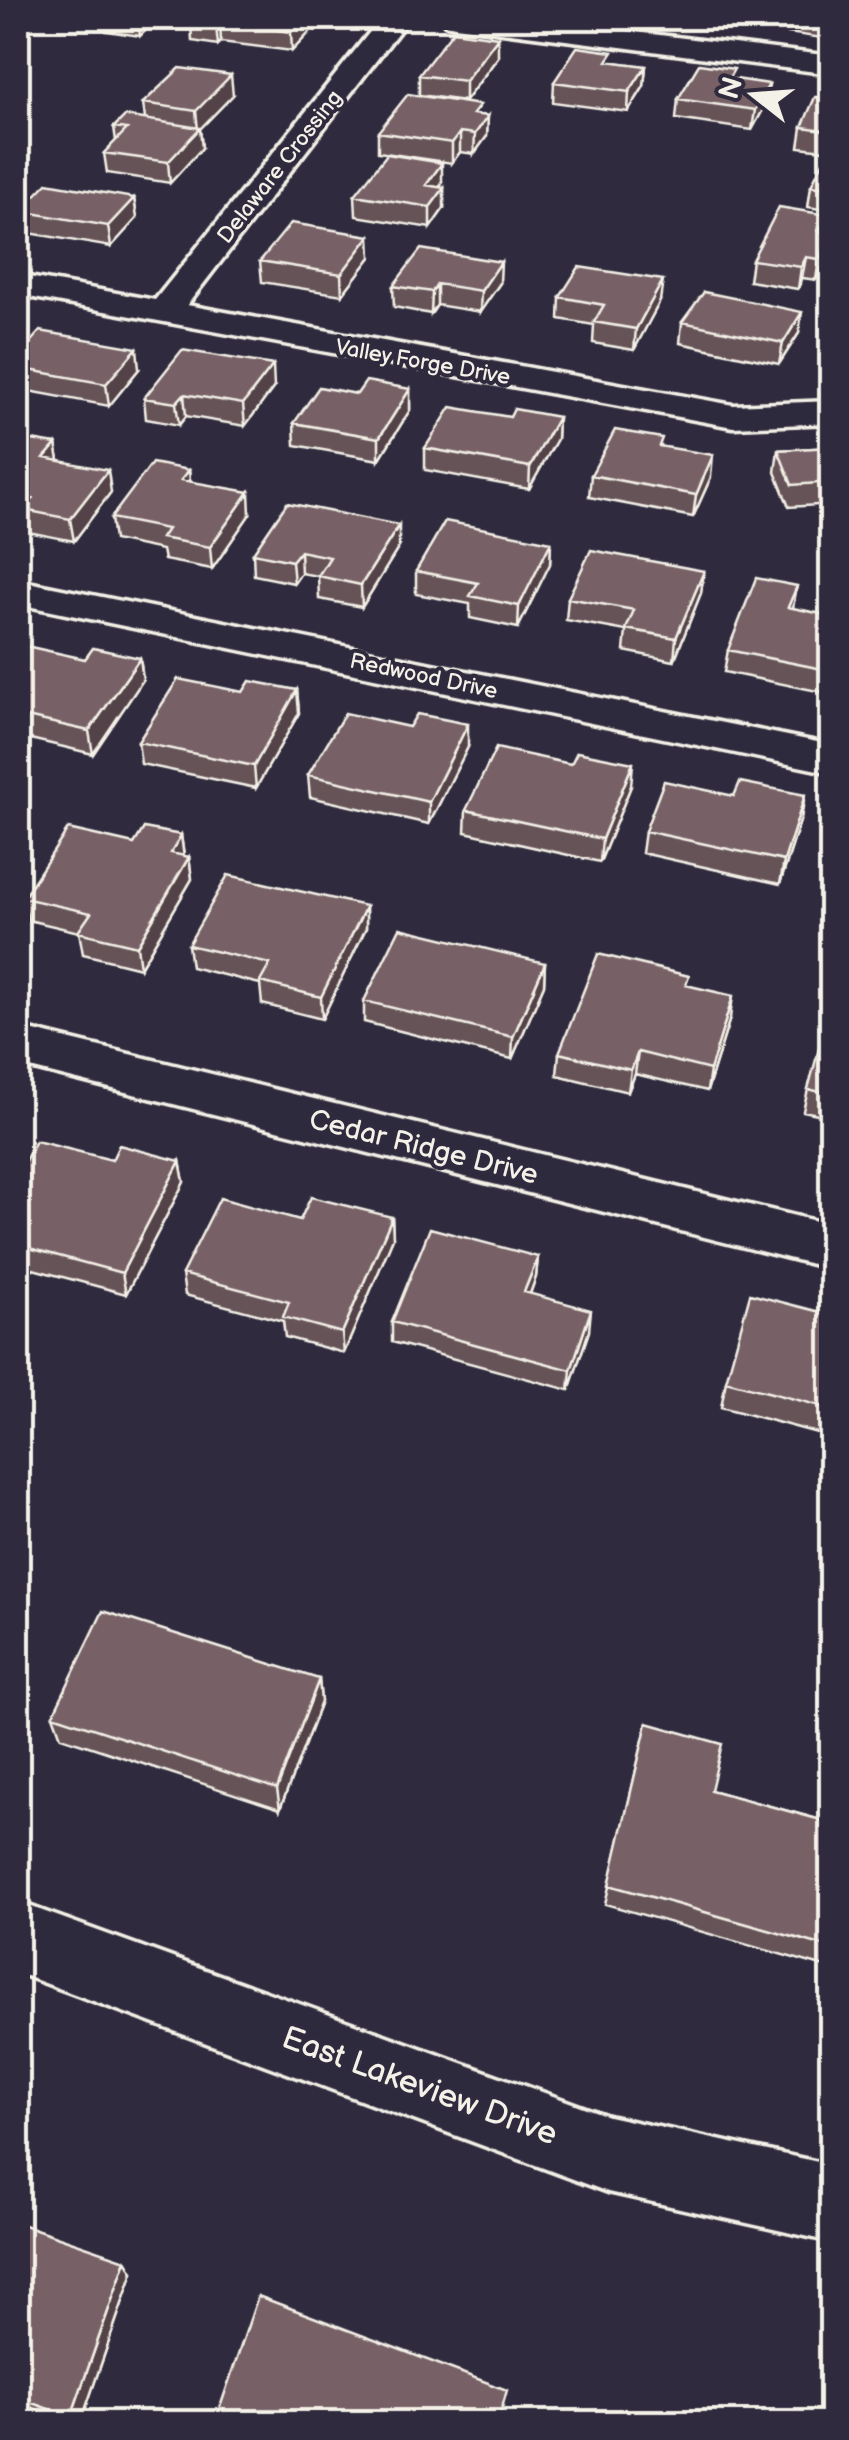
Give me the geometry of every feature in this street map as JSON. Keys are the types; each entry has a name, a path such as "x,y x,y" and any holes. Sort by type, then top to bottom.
{"street":[{"name":"Delaware Crossing","path":"162,314 395,18"},
{"path":"454,18 832,64"},
{"name":"Valley Forge Drive","path":"18,285 733,416 832,412"},
{"name":"Redwood Drive","path":"18,592 832,759"},
{"name":"Cedar Ridge Drive","path":"18,1046 832,1246"},
{"name":"East Lakeview Drive","path":"18,1938 608,2154 832,2204"}],"building":[{"path":"195,18 304,18 291,32 191,22"},
{"path":"453,31 498,37 465,81 419,75"},
{"path":"577,47 613,52 607,61 646,66 629,92 554,82"},
{"path":"699,64 734,69 729,78 769,84 755,110 678,99"},
{"path":"180,68 231,75 196,111 143,103"},
{"path":"408,94 480,105 473,114 488,116 475,134 460,132 452,143 378,132"},
{"path":"815,97 832,99 832,131 802,127"},
{"path":"125,116 200,128 168,162 104,153 127,129 114,127"},
{"path":"387,154 442,163 426,185 444,188 430,207 355,195"},
{"path":"824,159 832,160 832,189 811,186"},
{"path":"47,183 134,198 108,226 20,211"},
{"path":"779,207 827,215 819,231 831,233 819,259 806,257 801,267 752,260"},
{"path":"291,223 370,236 341,274 260,261"},
{"path":"421,249 501,262 481,291 437,284 432,292 393,286"},
{"path":"579,267 663,280 636,329 594,322 604,305 560,297"},
{"path":"704,292 802,312 783,343 682,322"},
{"path":"40,331 137,348 106,384 18,368 18,356"},
{"path":"182,350 273,365 243,404 184,394 176,403 144,398"},
{"path":"366,381 410,389 379,438 294,423 319,387 357,394"},
{"path":"451,407 510,417 514,409 558,417 530,467 425,448"},
{"path":"615,430 662,438 659,446 713,455 696,495 591,475"},
{"path":"20,438 56,444 44,458 108,470 70,519 24,510 33,499 18,496"},
{"path":"832,447 832,482 792,485 778,450"},
{"path":"152,463 189,470 181,480 249,492 210,547 161,538 167,529 111,518"},
{"path":"287,503 399,525 361,585 318,576 330,557 300,551 292,561 253,553"},
{"path":"445,521 551,542 519,606 470,596 478,583 416,571"},
{"path":"591,550 704,571 676,638 626,629 634,610 568,598"},
{"path":"756,578 797,586 788,607 832,616 832,671 728,650"},
{"path":"26,646 85,659 93,648 140,658 89,731 18,715 18,656"},
{"path":"178,679 243,692 250,681 297,690 254,766 138,742"},
{"path":"345,713 409,727 417,714 468,724 429,802 308,775"},
{"path":"496,748 571,764 577,752 633,763 602,839 466,810"},
{"path":"664,781 734,796 740,782 805,795 784,861 645,831"},
{"path":"144,828 181,835 171,853 189,857 137,946 78,932 91,913 23,898 68,829 134,844"},
{"path":"228,875 366,906 321,997 260,982 270,964 188,945"},
{"path":"400,928 545,963 513,1037 364,1001"},
{"path":"598,954 689,976 686,985 733,996 710,1070 638,1052 631,1070 559,1053"},
{"path":"827,1019 832,1020 832,1095 808,1089"},
{"path":"36,1141 112,1160 119,1145 180,1161 122,1273 18,1245 18,1173"},
{"path":"311,1197 392,1217 342,1333 283,1317 289,1302 182,1274 220,1198 300,1220"},
{"path":"430,1228 538,1257 524,1292 591,1310 571,1370 392,1322"},
{"path":"750,1294 832,1315 832,1409 726,1381"},
{"path":"103,1611 319,1679 277,1789 53,1715"},
{"path":"647,1723 722,1744 711,1790 832,1823 832,1948 609,1885"},
{"path":"18,2223 126,2260 71,2417 18,2398"},
{"path":"258,2296 507,2390 498,2422 215,2422"}]}
